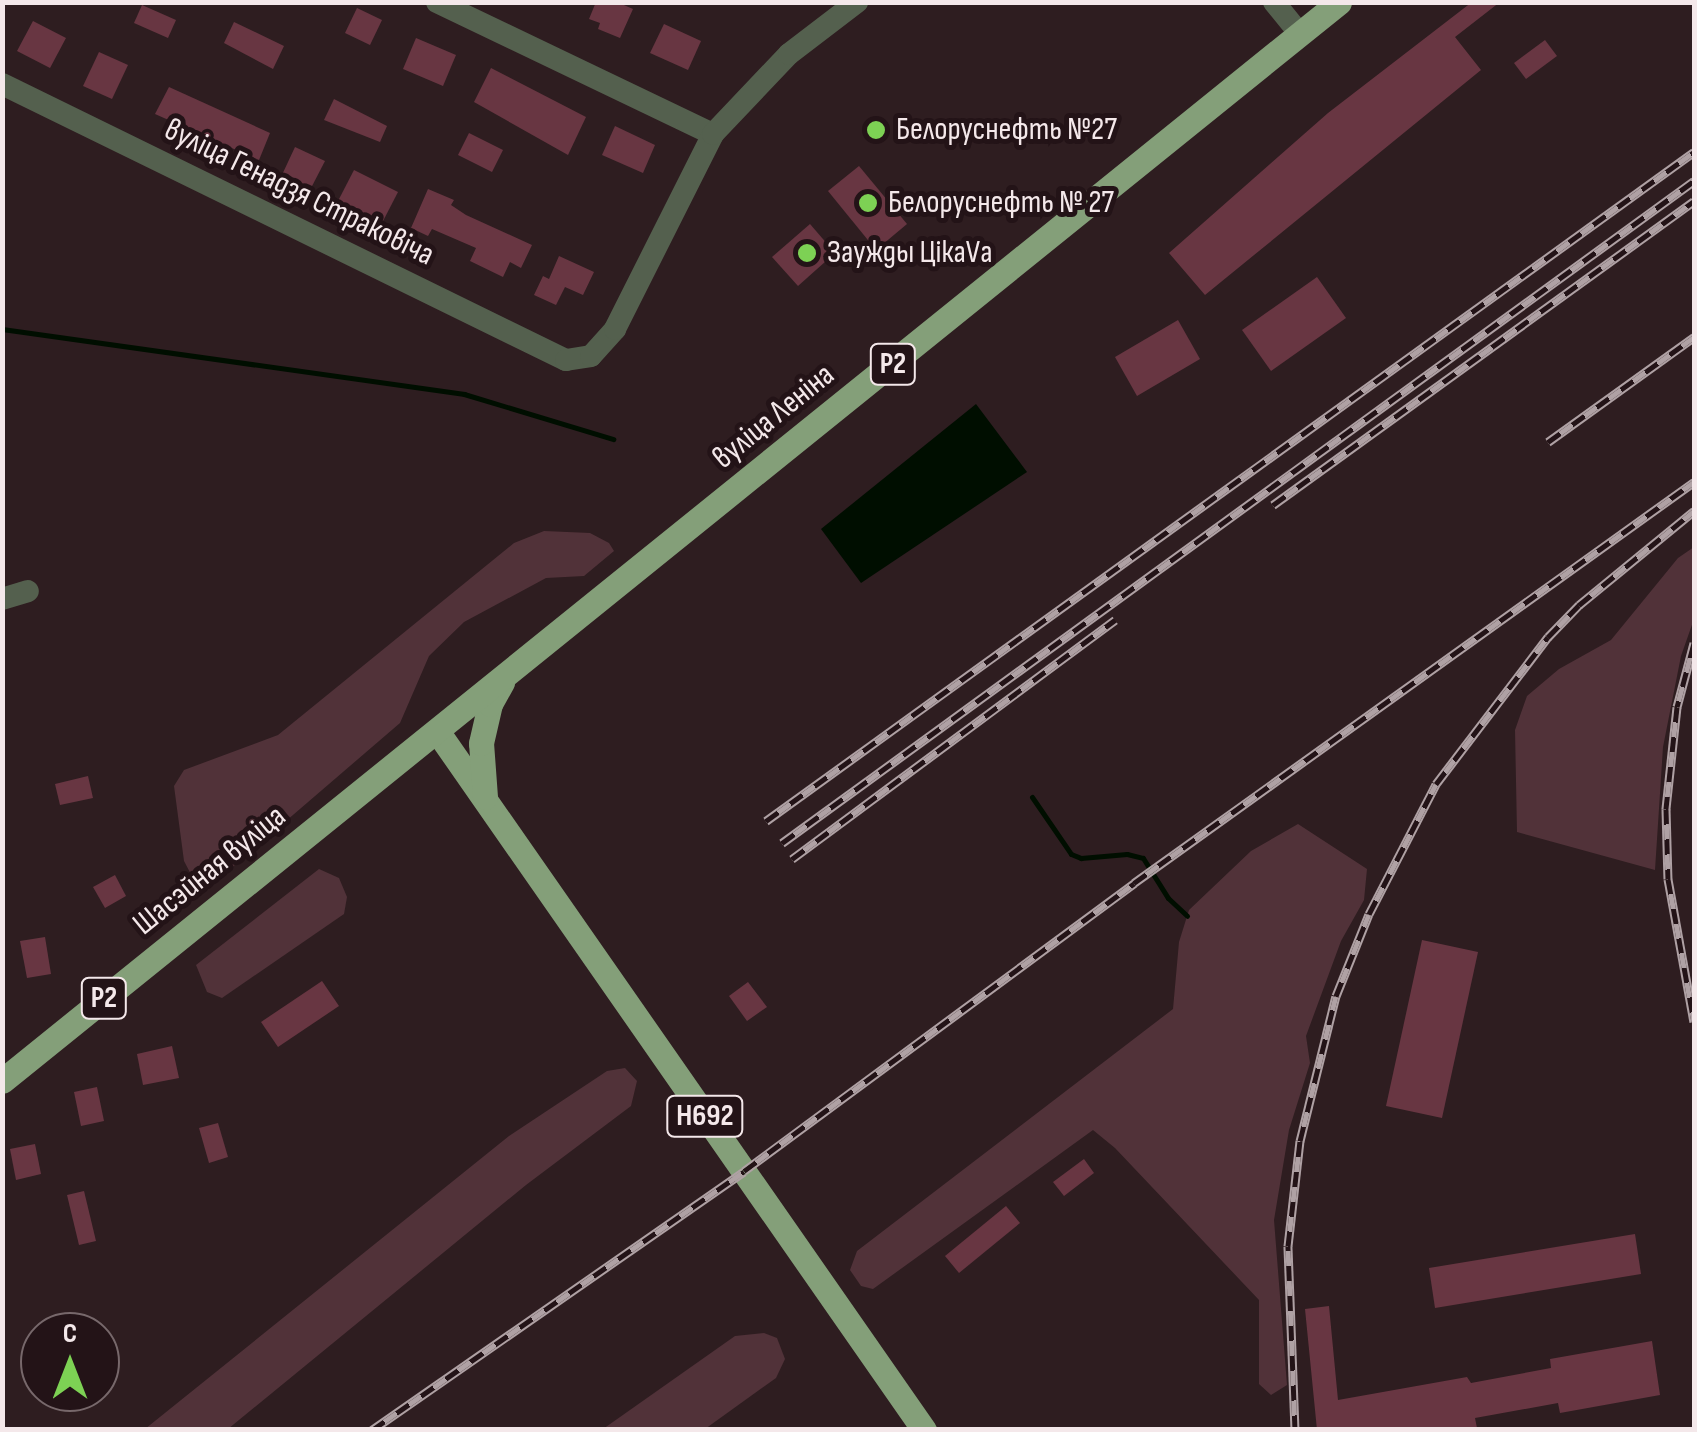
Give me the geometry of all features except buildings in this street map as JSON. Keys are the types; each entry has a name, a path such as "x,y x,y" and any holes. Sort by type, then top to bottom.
{"main road":[{"name":"вуліца Леніна","path":"437,731 1339,2"},
{"path":"486,802 481,743 490,704 506,675"},
{"name":"Н692","path":"437,731 924,1430"},
{"name":"Шасэйная вуліца","path":"2,1081 437,731"}],"street":[{"path":"437,2 712,134 789,54 857,2"},
{"path":"1274,2 1300,34"},
{"name":"вуліца Генадзя Страковіча","path":"2,84 566,360 591,356 615,329 712,134"},
{"path":"2,599 28,591"}],"shaded area":[{"path":"976,404 1027,472 861,583 821,529"},
{"path":"544,531 590,533 609,543 614,551 584,576 546,578 464,622 429,656 400,723 208,888 197,886 184,861 174,786 184,770 278,735 514,543"},
{"path":"1694,547 1694,619 1681,656 1663,747 1655,870 1517,832 1515,730 1527,696 1559,669 1611,640 1678,558"},
{"path":"1298,824 1367,869 1364,900 1341,941 1306,1036 1310,1063 1289,1130 1274,1220 1287,1385 1271,1395 1259,1384 1259,1300 1115,1148 1093,1130 873,1289 861,1286 850,1270 857,1251 1173,1009 1179,942 1189,910 1251,851"},
{"path":"319,869 339,878 347,897 344,914 222,998 207,992 196,965"},
{"path":"625,1068 637,1081 631,1106 526,1185 228,1429 145,1429 509,1136 607,1071"},
{"path":"764,1333 777,1338 785,1359 776,1378 705,1429 603,1429 735,1336"}],"waterway":[{"path":"2,329 464,394 613,439"},
{"path":"1032,797 1071,854 1081,858 1127,854 1143,858 1168,898 1187,916"}],"railway":[{"path":"766,821 1694,152"},
{"path":"782,843 1694,181"},
{"path":"1273,505 1694,201"},
{"path":"1548,442 1694,337"},
{"path":"372,1430 744,1171 1134,883 1694,482"},
{"path":"1295,1430 1288,1246 1300,1141 1336,996 1369,914 1436,784 1548,637 1579,605 1694,511"},
{"path":"792,859 1115,620"},
{"path":"1694,643 1677,707 1666,809 1668,879 1694,1022"}],"place":[{"name":"Белоруснефть №27","path":"876,130"},
{"name":"Белоруснефть № 27","path":"868,203"},
{"name":"Заужды ЦікаVа","path":"807,253"}]}
